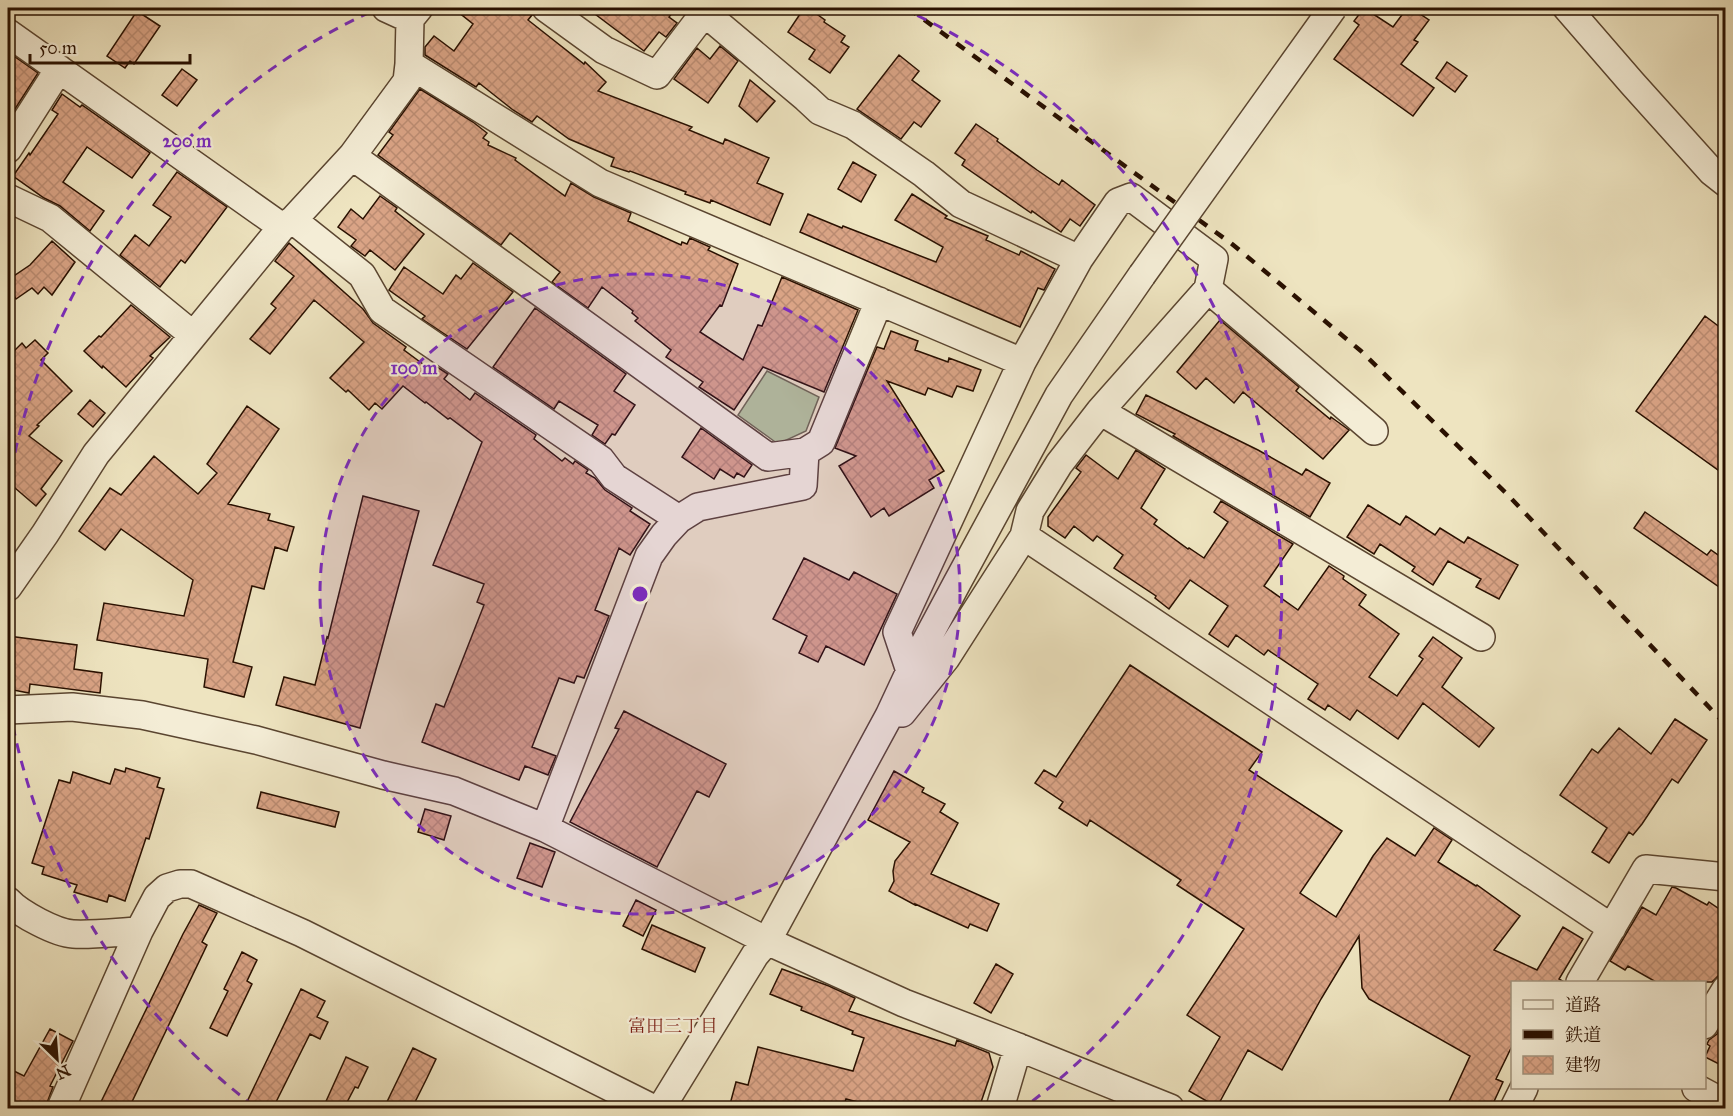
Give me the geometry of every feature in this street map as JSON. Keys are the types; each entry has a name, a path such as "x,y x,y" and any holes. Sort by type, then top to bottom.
{"street":[{"path":"8,587 96,454 287,224 352,156 407,81 414,13 386,8"},
{"path":"546,8 604,50 657,75 702,10 820,111 853,125 924,174 961,204 1079,260"},
{"path":"61,1108 139,931 157,897 167,888 180,884 191,884 302,933 648,1107 767,941 1059,395 1142,275 1334,8"},
{"path":"1567,8 1712,172 1725,183"},
{"path":"8,33 362,275 382,310 601,460 614,477 679,519"},
{"path":"409,64 600,183 1022,362"},
{"path":"8,149 59,69"},
{"path":"352,156 768,457 805,452 821,442 879,301"},
{"path":"889,716 903,713 946,658 1024,536 1030,511 1059,464 1100,411 1208,289 1214,259 1131,197 1118,202 1079,260 1022,362 897,632 910,671"},
{"path":"8,198 50,218 193,335"},
{"path":"1208,289 1374,431"},
{"path":"1100,411 1481,637"},
{"path":"545,828 649,556 679,519 698,507 803,486 805,452"},
{"path":"1024,536 1612,928"},
{"path":"8,710 72,707 142,715 256,740 383,775 454,790 545,828 767,941 904,1004 1170,1108"},
{"path":"1581,981 1646,869 1725,877"},
{"path":"8,901 12,906 39,922 71,934 139,931"},
{"path":"1706,1021 1725,988"},
{"path":"1000,1108 1018,1047"},
{"path":"1514,1108 1524,1089"},
{"path":"1698,1089 1725,1104"}],"green space":[{"path":"767,371 819,397 806,431 778,444 738,415"}],"building":[{"path":"453,8 530,8 532,15 528,20 584,64 585,62 606,82 598,91 692,127 689,130 723,144 725,139 769,158 757,183 783,194 770,225 711,200 710,203 630,171 611,166 614,158 569,139 537,116 532,122 479,83 476,87 425,55 425,47 434,36 454,51 473,24"},
{"path":"587,8 676,8 669,17 677,23 666,37 659,32 644,51"},
{"path":"804,8 808,8 845,36 841,42 849,47 830,73 809,59 815,50 788,32"},
{"path":"1364,8 1393,27 1407,8 1411,8 1429,20 1414,40 1418,42 1401,64 1434,88 1413,116 1334,59 1359,25 1354,21"},
{"path":"137,11 160,26 134,64 130,61 125,68 107,56"},
{"path":"720,46 738,61 708,103 674,79 697,48 710,59"},
{"path":"8,52 38,73 8,120"},
{"path":"899,55 919,71 912,80 940,101 921,127 914,122 901,139 857,109"},
{"path":"1447,62 1467,76 1455,92 1436,78"},
{"path":"182,69 197,80 177,106 162,95"},
{"path":"750,80 775,101 757,122 739,106"},
{"path":"420,89 473,122 487,133 483,138 489,142 488,145 516,158 515,160 565,196 571,183 594,197 631,213 628,221 681,245 682,242 687,244 690,238 710,247 708,250 738,264 722,306 720,305 700,332 743,360 758,325 762,326 782,277 858,310 824,392 763,367 734,410 699,387 703,382 666,357 671,350 635,321 638,318 632,313 633,311 602,287 588,308 552,282 560,272 510,233 501,245 378,155 393,135 389,132"},
{"path":"62,94 80,107 82,105 150,153 132,178 87,147 63,182 104,211 90,231 60,206 44,198 13,176 58,114 52,110"},
{"path":"976,124 1059,185 1062,180 1095,205 1080,226 1070,219 1061,232 962,165 965,160 955,153"},
{"path":"853,162 876,175 861,202 838,189"},
{"path":"177,172 227,207 185,263 181,260 160,287 120,255 135,235 149,246 171,217 153,205"},
{"path":"912,194 947,216 945,218 988,236 986,240 1019,255 1021,251 1055,269 1044,290 1038,288 1020,327 800,232 808,214 936,262 943,247 895,220"},
{"path":"380,196 397,208 395,211 424,234 395,270 370,250 365,256 351,246 356,240 338,227 351,209 363,219"},
{"path":"52,241 75,262 52,295 44,287 38,294 32,288 16,299 8,287 8,280 30,265"},
{"path":"289,243 363,309 373,323 406,347 404,350 431,370 434,365 448,374 444,379 470,400 475,393 536,435 534,439 562,461 565,458 573,464 575,461 588,470 586,473 595,478 605,490 632,508 630,511 650,524 630,555 619,548 595,610 609,616 584,678 577,676 574,683 559,678 532,747 556,756 548,775 525,766 519,780 422,742 436,704 444,707 484,605 477,602 484,584 433,565 482,442 403,386 382,409 375,403 369,410 348,390 346,392 330,378 364,342 314,300 270,354 250,339 276,308 271,304 294,276 275,261"},
{"path":"473,263 513,292 467,349 422,319 425,316 389,290 404,267 443,294 456,275 461,279"},
{"path":"131,305 170,337 150,356 153,358 126,387 84,351 99,336 101,337"},
{"path":"535,308 626,374 614,391 635,405 615,435 612,434 605,444 592,435 598,425 559,401 554,409 493,367"},
{"path":"1705,316 1725,331 1725,475 1636,411"},
{"path":"1220,320 1299,387 1296,391 1330,419 1331,417 1349,430 1323,459 1243,392 1234,403 1206,378 1196,389 1177,372"},
{"path":"891,331 918,341 915,350 948,362 949,358 981,370 973,391 957,386 952,397 928,388 925,395 887,381 944,471 929,480 934,488 889,516 884,508 871,517 839,466 856,456 835,448 877,347 884,349"},
{"path":"35,340 48,353 41,360 72,391 37,425 39,426 29,436 62,461 41,489 46,494 36,506 8,482 8,357 22,343 26,348"},
{"path":"1146,395 1258,450 1302,475 1306,469 1330,483 1310,517 1173,436 1175,434 1136,414"},
{"path":"90,400 105,413 93,427 78,414"},
{"path":"247,406 279,429 228,504 270,514 268,520 294,527 287,551 275,547 264,589 252,586 233,662 252,667 244,697 204,687 208,659 97,640 104,603 184,616 193,580 121,529 105,550 79,531 110,488 121,495 154,456 198,494 217,473 207,464"},
{"path":"701,428 752,465 744,477 737,473 734,478 720,469 714,479 682,457"},
{"path":"1136,450 1165,469 1141,508 1157,520 1154,524 1188,549 1204,558 1228,522 1214,512 1221,501 1293,544 1264,586 1298,610 1329,566 1366,595 1359,605 1399,634 1369,677 1397,696 1423,659 1419,656 1433,637 1462,658 1442,687 1494,728 1479,747 1423,703 1398,739 1357,710 1350,720 1328,705 1325,710 1308,699 1318,684 1268,650 1264,655 1236,635 1228,647 1209,634 1228,606 1190,580 1169,609 1155,598 1156,596 1114,568 1123,555 1097,536 1093,541 1074,526 1065,538 1048,526 1048,517 1081,472 1076,468 1086,455 1118,479"},
{"path":"363,496 419,511 360,728 276,705 284,677 315,685"},
{"path":"1368,505 1400,525 1406,516 1435,535 1440,528 1464,543 1468,537 1518,565 1499,599 1476,587 1481,579 1448,561 1433,585 1412,571 1415,567 1380,544 1374,554 1347,537"},
{"path":"1645,512 1707,555 1711,550 1725,560 1725,591 1634,528"},
{"path":"804,558 849,580 854,572 897,594 864,665 826,646 818,662 799,653 807,636 773,619"},
{"path":"8,636 77,645 74,669 102,673 100,693 30,684 29,693 8,689"},
{"path":"1130,665 1262,752 1249,770 1342,831 1300,893 1336,917 1373,856 1387,838 1415,856 1434,828 1452,840 1438,862 1477,885 1520,916 1494,950 1537,970 1563,927 1583,939 1559,979 1562,981 1511,981 1511,1048 1496,1079 1503,1082 1491,1108 1446,1108 1470,1056 1369,999 1362,988 1359,936 1282,1070 1248,1050 1217,1107 1189,1091 1220,1037 1187,1015 1244,929 1177,885 1181,880 1090,820 1087,826 1059,808 1063,802 1035,783 1044,770 1056,777"},
{"path":"624,711 726,764 709,797 697,791 657,867 570,822 619,729 615,728"},
{"path":"1675,719 1707,740 1678,783 1672,779 1642,824 1633,835 1629,832 1609,863 1592,852 1607,828 1560,795 1592,749 1598,753 1619,728 1651,754"},
{"path":"126,768 160,778 157,787 164,789 149,839 146,838 125,901 109,895 107,902 74,892 77,885 42,874 44,867 32,863 59,780 70,783 73,772 110,784 115,769 125,772"},
{"path":"894,771 924,788 922,792 945,804 940,812 958,823 931,874 999,904 987,931 970,924 968,928 889,891 894,881 895,861 910,842 868,820"},
{"path":"261,792 339,812 335,827 257,808"},
{"path":"425,809 451,816 444,840 418,832"},
{"path":"530,843 555,852 542,887 517,878"},
{"path":"1672,887 1707,905 1709,902 1725,913 1725,963 1719,975 1712,982 1654,981 1628,966 1625,970 1610,961 1642,907 1656,915"},
{"path":"636,900 656,910 643,936 623,926"},
{"path":"199,905 217,913 202,942 207,945 129,1108 98,1108 183,934"},
{"path":"652,925 705,948 695,972 642,949"},
{"path":"242,952 257,960 247,981 252,984 227,1036 210,1028 228,991 224,989"},
{"path":"996,964 1013,974 991,1013 974,1003"},
{"path":"782,969 855,998 849,1011 955,1046 957,1040 989,1053 993,1067 979,1108 880,1108 846,1099 843,1108 729,1108 736,1082 748,1085 758,1047 853,1071 864,1038 770,994"},
{"path":"301,989 325,1001 317,1017 328,1022 320,1039 310,1034 273,1108 244,1108"},
{"path":"1725,1020 1725,1067 1706,1058 1710,1046 1707,1044 1717,1034"},
{"path":"50,1029 73,1041 50,1086 53,1087 45,1108 8,1108 8,1068 24,1076"},
{"path":"413,1048 436,1059 427,1078 412,1108 384,1108"},
{"path":"346,1057 368,1067 358,1088 355,1087 344,1108 323,1108"}],"railway":[{"path":"908,8 1232,244 1361,351 1506,493 1726,725"}],"district":[{"name":"富田三丁目","path":"673,1026"}]}
